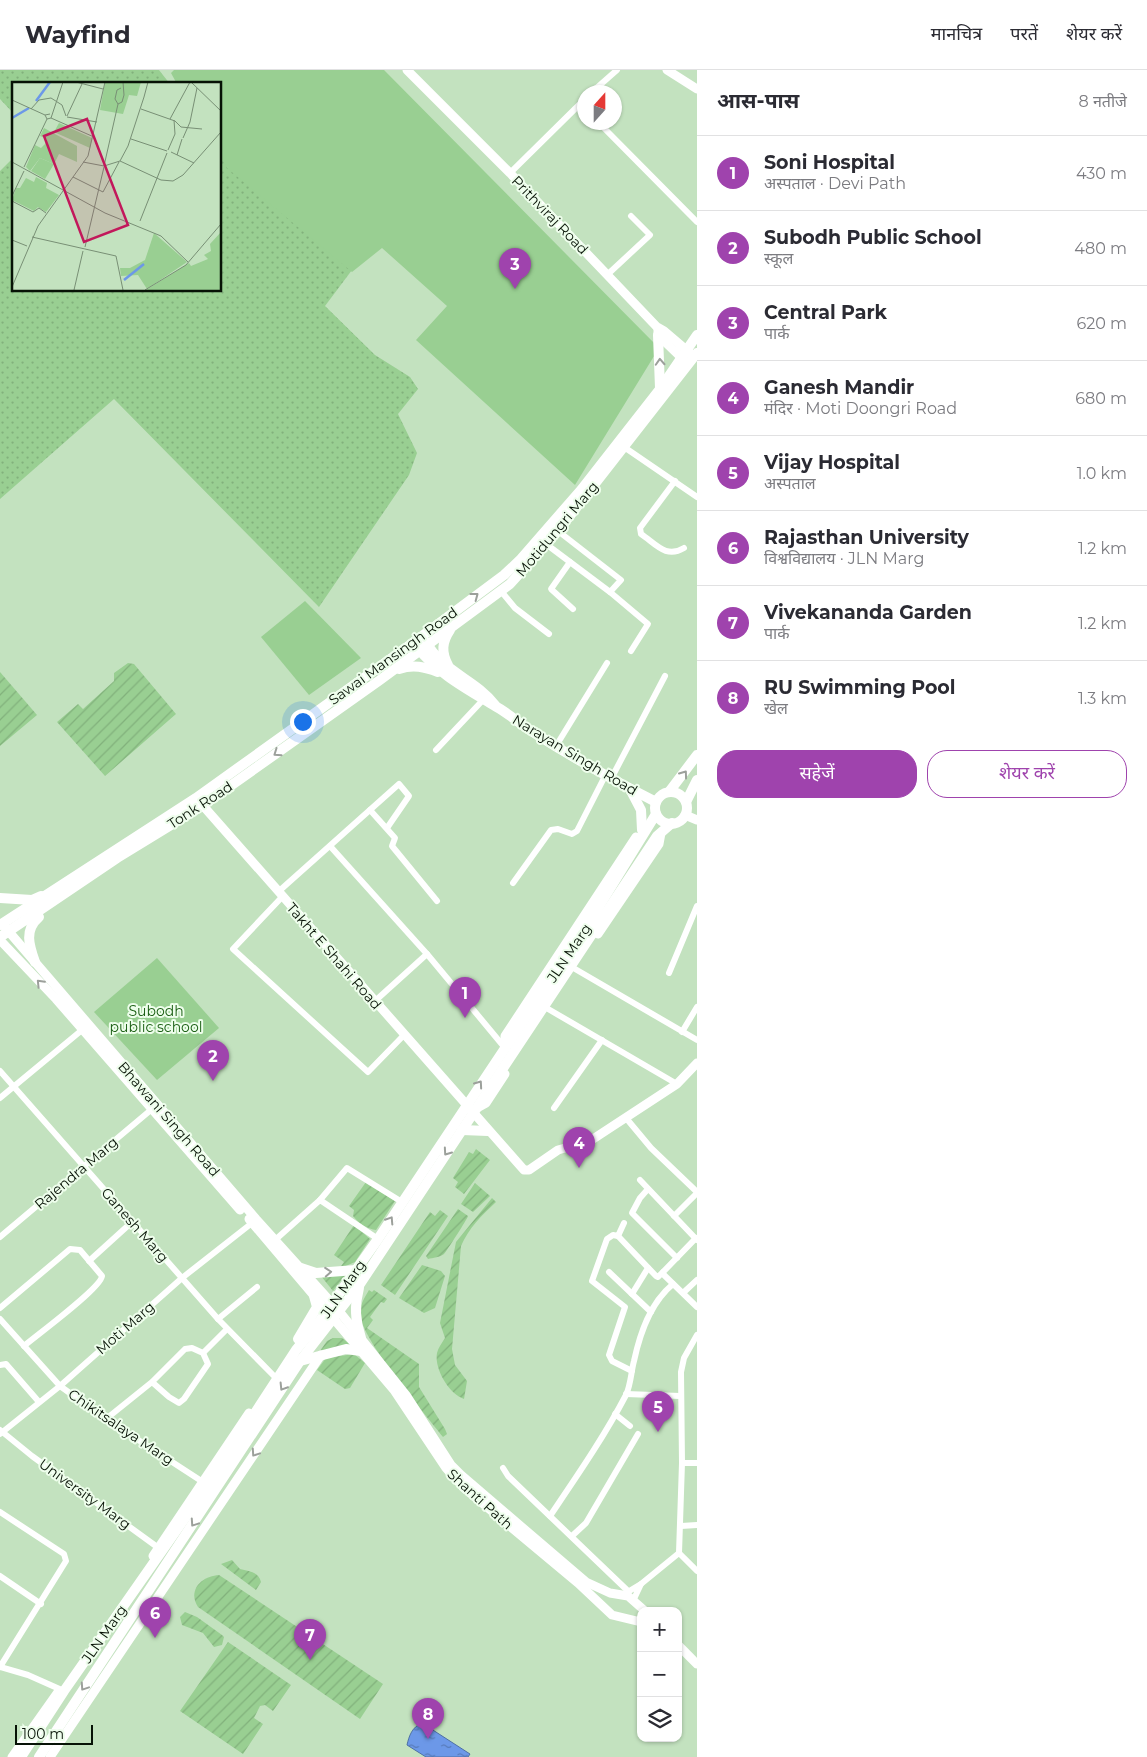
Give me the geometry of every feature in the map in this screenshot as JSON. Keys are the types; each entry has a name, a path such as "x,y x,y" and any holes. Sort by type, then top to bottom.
{"main road":[{"name":"Prithviraj Road","path":"407,70 510,173 658,331 689,356"},
{"path":"667,70 697,89"},
{"path":"658,331 660,389"},
{"name":"Sawai Mansingh Road","path":"2,930 199,802 421,644 504,575 520,560 581,490 660,389 689,356 697,335"},
{"name":"Motidungri Marg","path":"388,674 421,644 454,625 501,591 546,544 624,447 689,356"},
{"path":"448,673 442,645 454,625"},
{"path":"421,644 448,673 482,700 495,706"},
{"path":"388,674 411,666 425,667 448,673 487,695 495,706"},
{"name":"Tonk Road","path":"199,802 388,674"},
{"name":"Narayan Singh Road","path":"495,706 556,746 608,777 656,802"},
{"path":"697,755 669,792 659,797 656,802 656,814 663,822 678,822 685,815 686,802 697,780"},
{"path":"630,788 641,810 646,828"},
{"path":"669,792 679,794 686,802"},
{"name":"Takht E Shahi Road","path":"199,802 465,1105 475,1111 488,1130 526,1170 558,1150 590,1141 626,1118"},
{"name":"JLN Marg","path":"21,1757 62,1690 300,1361 336,1307 356,1270 505,1048 656,814"},
{"path":"685,815 697,820"},
{"name":"JLN Marg","path":"336,1307 360,1284 660,833 672,823"},
{"path":"0,898 32,900 59,893"},
{"path":"35,962 29,943 31,925 59,893"},
{"name":"Bhawani Singh Road","path":"2,930 35,962 275,1240 336,1307 406,1395 452,1465 461,1475 586,1582 600,1590 623,1593"},
{"name":"Bhawani Singh Road","path":"2,930 82,1030 252,1223 330,1316"},
{"path":"626,1118 677,1084 697,1063"},
{"path":"462,1130 488,1130"},
{"path":"301,1268 316,1272 356,1270"},
{"path":"360,1284 355,1304 361,1338"},
{"path":"275,1378 317,1307 314,1296"},
{"name":"JLN Marg","path":"39,1757 205,1483 275,1378 296,1350 330,1316"},
{"name":"Shanti Path","path":"330,1316 394,1390 452,1474 610,1612"},
{"path":"300,1361 346,1349 362,1351"},
{"path":"50,1757 321,1355"},
{"path":"637,1621 616,1617 610,1612 609,1602 623,1593 640,1607"},
{"path":"624,1618 630,1616 634,1602"},
{"path":"682,1649 697,1664"},
{"path":"12,1757 62,1690"}],"street":[{"path":"600,85 617,70"},
{"path":"510,173 577,110"},
{"path":"606,130 697,222"},
{"path":"607,275 650,235 631,216"},
{"path":"624,447 697,497"},
{"path":"675,481 640,528 641,534 668,553 677,553 684,548"},
{"path":"558,531 622,580 610,592"},
{"path":"546,544 610,592 648,624 630,651"},
{"path":"570,562 551,589 573,609"},
{"path":"501,591 516,608 549,634"},
{"path":"556,746 607,663"},
{"path":"513,883 551,830 554,828 572,834 577,831 666,676"},
{"path":"436,750 482,700"},
{"path":"386,828 408,797 408,793 397,784 280,894 233,949 368,1072 404,1035"},
{"path":"370,810 396,838 392,846 437,901"},
{"path":"330,846 427,954 505,1048"},
{"path":"668,973 697,906"},
{"path":"374,1001 427,954"},
{"path":"572,967 697,1040"},
{"path":"545,1007 677,1084"},
{"path":"682,1032 697,1007"},
{"path":"0,1098 82,1030"},
{"path":"554,1108 602,1040"},
{"name":"Ganesh Marg","path":"0,1071 218,1320 275,1378"},
{"name":"Rajendra Marg","path":"0,1237 152,1109"},
{"path":"626,1118 652,1148 697,1193 674,1216"},
{"path":"275,1240 320,1200 347,1168 402,1202"},
{"path":"632,1371 612,1361 609,1355 626,1310 592,1281 607,1239 610,1236 618,1236 658,1277 696,1239 640,1180"},
{"path":"648,1189 640,1198 632,1213 677,1258"},
{"path":"320,1200 378,1239"},
{"path":"90,1261 132,1222"},
{"name":"Moti Marg","path":"1,1432 60,1386 182,1278 252,1223"},
{"path":"618,1236 624,1223"},
{"path":"0,1308 70,1249 78,1248 102,1276 100,1282 24,1346"},
{"path":"632,1294 648,1268"},
{"path":"609,1272 651,1312"},
{"path":"663,1272 697,1307"},
{"path":"683,1293 697,1280"},
{"path":"550,1516 595,1451 626,1394 639,1343 651,1312 673,1284"},
{"path":"218,1320 257,1287"},
{"name":"Chikitsalaya Marg","path":"0,1318 60,1386 106,1419 205,1483"},
{"path":"203,1353 227,1329"},
{"path":"504,1468 508,1476 572,1536 623,1593 641,1584 679,1553 682,1463 681,1372 684,1358 697,1335"},
{"path":"106,1419 152,1382 184,1349 192,1348 203,1353 208,1364 180,1402 169,1398 152,1382"},
{"path":"0,1365 6,1364 39,1402"},
{"path":"626,1394 680,1396"},
{"path":"614,1414 630,1426"},
{"name":"University Marg","path":"1,1432 164,1551"},
{"path":"572,1536 586,1523 638,1434"},
{"path":"682,1463 697,1463"},
{"path":"0,1512 64,1554 66,1561 41,1604 0,1667 28,1675 62,1690"},
{"path":"681,1526 697,1525"},
{"path":"679,1553 697,1571"},
{"path":"0,1576 41,1604"},
{"path":"634,1602 641,1584"}],"green space":[{"path":"0,70 159,70 168,82 12,82 12,112 0,99"},
{"path":"174,70 384,70 659,348 575,485 416,340 447,306 382,248 352,272 227,168 221,158 221,82 176,82 171,73"},
{"path":"221,156 352,270 325,306 375,355 410,377 418,389 398,414 417,453 409,475 319,607 114,399 0,499 0,171 12,159 12,291 221,291"},
{"path":"305,601 361,658 309,695 261,637"},
{"path":"128,663 134,664 176,714 105,776 57,722 78,704 83,709 114,681 114,673"},
{"path":"0,672 37,715 0,746"},
{"name":"Subodh public school","path":"157,958 219,1028 157,1080 94,1012"},
{"path":"476,1149 490,1160 464,1194 455,1187 458,1182 453,1178 469,1152 473,1154"},
{"path":"366,1182 395,1201 376,1230 358,1221 353,1216 354,1210 349,1206"},
{"path":"475,1183 490,1196 473,1212 461,1204"},
{"path":"492,1198 496,1202 476,1222 461,1246 452,1349 455,1365 467,1381 464,1399 453,1392 440,1373 437,1353 445,1338 440,1323 456,1242"},
{"path":"458,1209 468,1216 465,1222 444,1254 428,1259 426,1256"},
{"path":"440,1210 448,1216 395,1295 381,1285 430,1212 435,1216"},
{"path":"354,1225 370,1239 355,1262 339,1269 344,1262 334,1255"},
{"path":"422,1265 441,1271 445,1276 435,1308 424,1313 399,1298"},
{"path":"346,1274 333,1291 321,1276"},
{"path":"369,1290 372,1292 374,1290 387,1299 384,1303 381,1302 370,1317 373,1320 367,1328 419,1364 419,1387 445,1429 447,1434 443,1437 382,1358 363,1326 360,1308"},
{"path":"333,1338 342,1338 352,1346 320,1351 327,1341"},
{"path":"354,1354 365,1363 350,1388 345,1389 317,1370 326,1358"},
{"path":"232,1560 240,1569 253,1572 258,1576 261,1582 256,1590 221,1564"},
{"path":"219,1575 383,1684 360,1719 198,1607 194,1595 198,1585 207,1578"},
{"path":"185,1612 197,1617 222,1635 224,1637 222,1645 214,1647 203,1633 182,1625 180,1617"},
{"path":"228,1642 291,1685 273,1711 265,1705 260,1706 254,1718 263,1724 243,1754 180,1711"}],"water":[{"path":"422,1723 470,1754 468,1757 426,1757 407,1745 413,1729"}],"place":[{"name":"Central Park","path":"515,289"},
{"name":"Soni Hospital","path":"465,1018"},
{"name":"Subodh Public School","path":"213,1081"},
{"name":"Ganesh Mandir","path":"579,1168"},
{"name":"Vijay Hospital","path":"658,1432"},
{"name":"Rajasthan University","path":"155,1638"},
{"name":"Vivekananda Garden","path":"310,1660"},
{"name":"RU Swimming Pool","path":"428,1739"}]}
